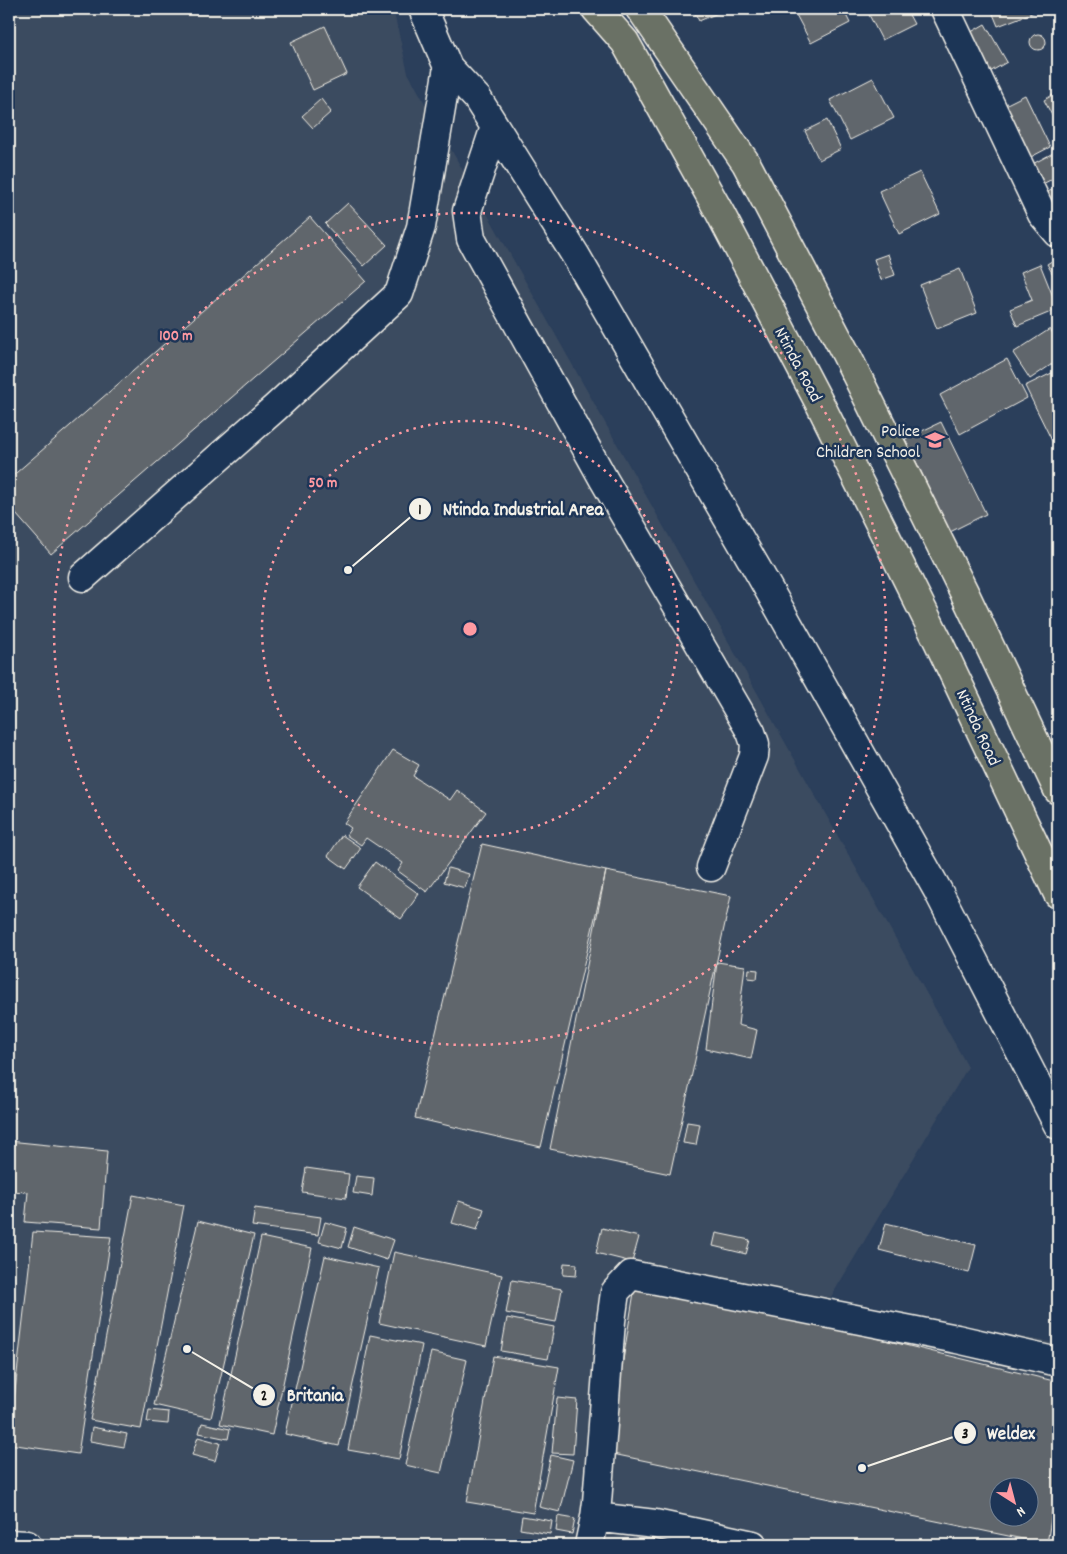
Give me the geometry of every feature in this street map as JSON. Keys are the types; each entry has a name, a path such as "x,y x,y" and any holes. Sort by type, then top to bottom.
{"main road":[{"name":"Ntinda Road","path":"596,9 625,42 720,213 820,404 938,641 1058,894"},
{"path":"640,9 746,163 846,354 964,592 1058,790"}],"street":[{"path":"423,9 448,67 477,98 576,256 765,583 938,891 1058,1125"},
{"path":"945,9 1042,214 1058,233"},
{"path":"83,577 275,408 399,294 421,227 448,67"},
{"path":"496,127 467,211 471,239 604,480 751,732 756,744 754,756 711,867"},
{"path":"589,1545 597,1502 611,1321 615,1292 631,1275 957,1338 1058,1362"},
{"path":"595,1517 655,1524 753,1545"},
{"path":"9,1544 27,1545"}],"shaded area":[{"path":"9,9 393,9 408,73 968,1067 825,1307 1058,1343 1058,1545 9,1545"}],"building":[{"path":"693,9 727,9 699,21"},
{"path":"793,9 843,9 850,23 811,43"},
{"path":"866,9 906,9 914,24 882,40"},
{"path":"991,9 1042,9 998,26"},
{"path":"985,24 1007,62 988,73 966,35"},
{"path":"325,26 347,74 313,90 291,42"},
{"path":"1035,34 1041,34 1046,39 1044,48 1035,50 1030,45 1030,39"},
{"path":"873,78 894,118 850,140 830,100"},
{"path":"1058,92 1058,127 1044,100"},
{"path":"1025,95 1050,147 1027,159 1001,107"},
{"path":"321,99 331,112 313,128 302,116"},
{"path":"827,120 841,149 819,160 805,131"},
{"path":"1053,153 1058,164 1058,176 1037,187 1027,167"},
{"path":"920,172 940,214 899,234 879,191"},
{"path":"1058,186 1058,226 1040,197"},
{"path":"348,203 387,245 364,266 325,224"},
{"path":"310,217 366,281 51,554 9,506 9,479"},
{"path":"888,254 895,275 881,280 874,259"},
{"path":"1058,257 1058,283 1047,264"},
{"path":"1040,264 1058,309 1017,326 1010,309 1032,300 1021,272"},
{"path":"960,269 977,313 937,329 920,285"},
{"path":"1050,329 1058,341 1058,360 1030,379 1013,353"},
{"path":"1007,359 1027,398 960,434 940,395"},
{"path":"1058,370 1058,453 1025,386"},
{"path":"941,422 986,514 950,532 905,439"},
{"path":"393,750 419,765 413,776 450,800 457,790 486,812 427,892 398,871 403,863 366,838 361,845 346,835 351,828 344,823"},
{"path":"342,835 361,848 346,869 328,856"},
{"path":"482,844 606,871 541,1147 415,1118"},
{"path":"375,862 419,894 401,919 357,887"},
{"path":"448,868 469,874 465,888 444,882"},
{"path":"606,871 731,896 670,1174 550,1149"},
{"path":"717,962 745,966 738,1025 757,1030 751,1059 706,1049"},
{"path":"749,969 758,970 757,979 748,978"},
{"path":"687,1122 700,1124 696,1145 683,1143"},
{"path":"9,1141 107,1151 101,1228 25,1222 28,1192 9,1191"},
{"path":"306,1168 349,1174 346,1198 302,1192"},
{"path":"356,1176 374,1178 372,1196 353,1193"},
{"path":"133,1195 184,1205 141,1429 90,1420"},
{"path":"459,1201 484,1209 477,1230 452,1223"},
{"path":"255,1208 321,1217 318,1235 252,1226"},
{"path":"198,1221 254,1235 211,1418 154,1405"},
{"path":"325,1222 347,1228 342,1248 319,1242"},
{"path":"886,1223 976,1245 969,1273 879,1250"},
{"path":"354,1227 394,1240 387,1260 348,1247"},
{"path":"602,1228 639,1237 632,1262 596,1253"},
{"path":"33,1232 111,1237 78,1454 9,1444"},
{"path":"716,1233 750,1240 746,1254 713,1246"},
{"path":"261,1237 312,1248 272,1435 220,1424"},
{"path":"394,1252 502,1275 486,1346 379,1323"},
{"path":"325,1256 379,1268 339,1446 285,1434"},
{"path":"564,1263 577,1264 576,1276 563,1275"},
{"path":"512,1280 562,1289 556,1322 506,1313"},
{"path":"636,1280 1058,1382 1058,1475 1047,1544 608,1453"},
{"path":"507,1318 554,1327 548,1359 501,1351"},
{"path":"370,1335 422,1345 399,1459 348,1450"},
{"path":"431,1352 467,1360 441,1473 405,1465"},
{"path":"493,1356 559,1367 533,1513 467,1502"},
{"path":"557,1398 577,1400 573,1454 552,1453"},
{"path":"149,1410 169,1412 168,1424 147,1422"},
{"path":"202,1423 230,1429 228,1439 199,1433"},
{"path":"92,1427 127,1434 124,1447 90,1441"},
{"path":"198,1437 220,1443 215,1461 192,1455"},
{"path":"551,1455 573,1460 560,1512 539,1507"},
{"path":"522,1516 552,1521 550,1534 520,1529"},
{"path":"558,1516 575,1519 572,1534 556,1531"}],"place":[{"name":"Police Children School","path":"935,440"},
{"name":"Ntinda Industrial Area","path":"348,570"},
{"name":"Britania","path":"187,1349"},
{"name":"Weldex","path":"862,1468"}]}
